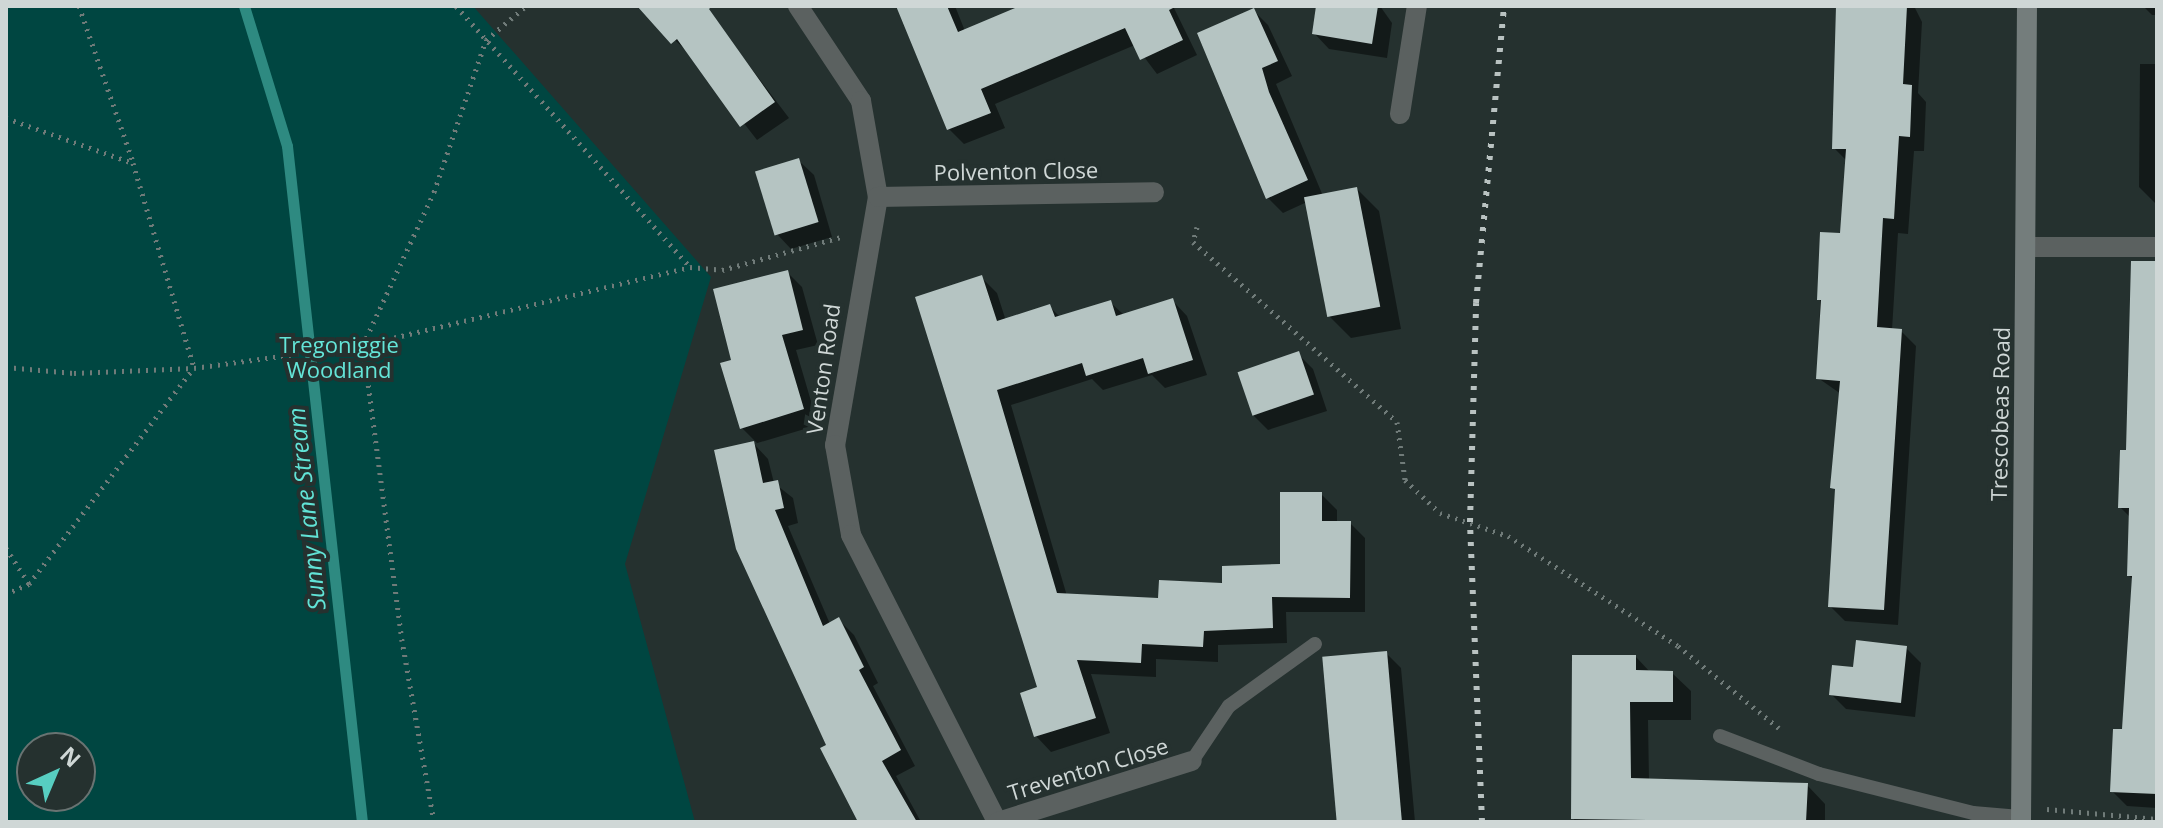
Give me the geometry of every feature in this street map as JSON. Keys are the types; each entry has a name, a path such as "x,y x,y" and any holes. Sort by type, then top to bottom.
{"street":[{"name":"Venton Road","path":"798,6 861,101 878,197 835,445 851,535 997,822"},
{"path":"1400,114 1417,6"},
{"name":"Trescobeas Road","path":"2019,815 2027,6"},
{"name":"Polventon Close","path":"878,197 1154,192"},
{"path":"2026,247 2157,247"},
{"name":"Treventon Close","path":"997,822 1192,761"}],"lane":[{"path":"1192,761 1229,706 1315,644"},
{"path":"1720,736 1819,774 1973,813 2019,815"}],"path":[{"path":"79,6 133,163 194,368"},
{"path":"456,6 690,267"},
{"path":"434,822 402,641 363,345 434,192 486,40 526,6"},
{"path":"6,117 133,163"},
{"path":"1197,227 1193,242 1397,422 1405,480 1440,513 1508,536 1678,646 1788,735"},
{"path":"6,367 74,373 194,368 363,345 690,267 722,270 871,230"},
{"path":"6,594 29,584 194,368"},
{"path":"6,548 29,584"},
{"path":"2019,815 2157,819"}],"green space":[{"name":"Tregoniggie Woodland","path":"6,6 473,6 711,277 625,564 695,822 6,822"}],"building":[{"path":"637,6 712,6 709,9 775,102 740,127 677,39 671,44"},
{"path":"896,6 947,6 958,32 1020,6 1177,6 1169,10 1183,40 1140,60 1125,28 981,89 991,113 947,130"},
{"path":"1316,6 1378,6 1372,44 1312,34"},
{"path":"1836,6 1907,6 1903,84 1912,85 1910,137 1899,136 1894,219 1883,218 1877,327 1902,329 1884,610 1828,607 1835,489 1830,488 1840,381 1816,379 1821,300 1817,300 1820,232 1840,233 1846,149 1832,149"},
{"path":"1254,8 1278,61 1262,68 1269,92 1308,180 1266,199 1197,33"},
{"path":"799,158 819,222 775,236 755,171"},
{"path":"1357,187 1380,307 1327,317 1304,197"},
{"path":"2131,261 2157,261 2157,794 2110,792 2113,729 2122,729 2132,576 2127,576 2129,508 2118,508 2120,450 2126,450"},
{"path":"788,270 803,330 782,335 804,409 740,429 720,363 731,360 713,289"},
{"path":"982,275 997,321 1050,304 1055,317 1111,300 1116,316 1173,298 1193,360 1148,374 1143,358 1086,376 1082,363 997,390 1057,593 1158,598 1159,580 1222,583 1222,566 1280,564 1280,492 1322,492 1322,521 1351,521 1350,598 1272,597 1273,628 1204,631 1203,647 1142,644 1141,663 1077,660 1096,718 1034,737 1020,693 1037,687 915,297"},
{"path":"1299,351 1314,394 1253,416 1238,372"},
{"path":"754,441 763,483 778,480 784,508 775,510 823,626 839,617 864,667 859,670 901,750 882,761 917,822 858,822 820,748 826,745 736,549 714,450"},
{"path":"1856,640 1907,646 1901,703 1829,695 1832,665 1853,667"},
{"path":"1387,651 1402,822 1337,822 1322,657"},
{"path":"1572,655 1636,655 1636,670 1673,671 1673,702 1630,702 1631,778 1808,783 1806,822 1571,819"}],"waterway":[{"name":"Sunny Lane Stream","path":"244,6 287,146 362,822"}],"railway":[{"path":"1482,822 1470,522 1476,303 1504,6"}]}
